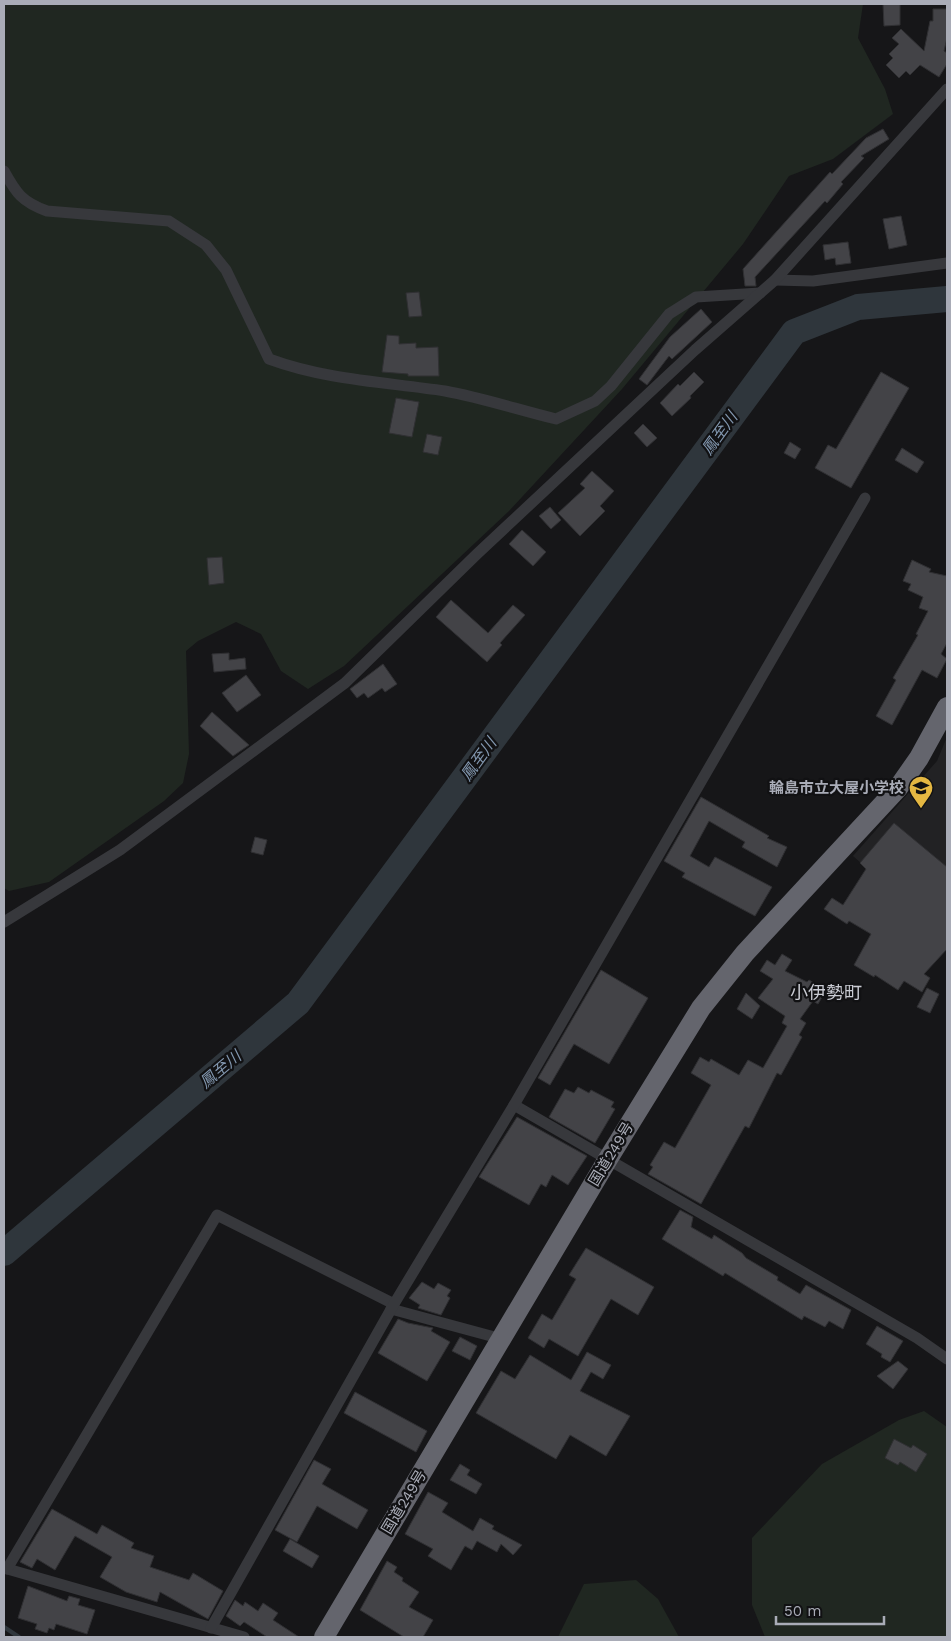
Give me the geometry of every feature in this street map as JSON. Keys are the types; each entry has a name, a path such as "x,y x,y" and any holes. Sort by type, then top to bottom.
{"highway":[{"name":"国道249号","path":"324,1637 608,1159 701,1008 746,953 898,788 919,758 947,707"}],"street":[{"path":"4,922 120,850 238,764 279,730 310,711 345,683 477,554 695,350 775,280 947,89"},
{"path":"4,171 14,190 28,204 47,210 169,222 206,246 226,270 268,359 300,370 349,380 448,392 492,401 556,419 595,401 611,386 669,314 696,297 760,293"},
{"path":"775,280 813,281 947,263"},
{"path":"211,1628 393,1306 514,1105 865,498"},
{"path":"514,1105 917,1338 947,1359"},
{"path":"244,1637 74,1586 5,1568 217,1216 393,1306 502,1338"}],"shaded area":[{"path":"4,4 863,4 858,38 885,89 893,114 833,159 789,176 743,244 622,389 509,511 344,666 308,689 281,671 261,634 236,622 198,641 186,651 189,754 183,783 164,801 49,882 9,891 4,888"},
{"name":"輪島市立大屋小学校","path":"947,737 947,938 853,856 937,761"},
{"path":"924,1411 947,1427 947,1637 765,1637 752,1605 752,1538 822,1464 899,1420"},
{"path":"636,1580 658,1599 679,1637 558,1637 584,1584"}],"building":[{"path":"883,4 900,4 900,25 884,26"},
{"path":"933,9 947,9 947,38 944,51 947,53 947,64 939,77 920,65 910,75 906,71 899,78 886,65 893,58 889,54 899,44 892,38 901,29 924,51 930,21 933,21"},
{"path":"883,129 889,139 861,156 864,158 841,182 843,184 827,203 825,201 755,277 756,286 745,286 743,269 830,172 832,174 866,138"},
{"path":"901,216 907,245 889,249 883,219"},
{"path":"848,242 851,263 836,265 835,258 825,260 823,245"},
{"path":"419,292 422,316 409,317 406,293"},
{"path":"701,309 712,322 672,359 669,356 647,385 639,379 670,337"},
{"path":"387,335 399,336 399,344 416,343 416,348 438,347 439,376 408,376 408,374 382,372"},
{"path":"694,372 704,382 672,416 660,403 678,384 680,386"},
{"path":"881,372 909,388 851,488 815,468 828,445 836,449"},
{"path":"396,398 419,402 412,437 389,433"},
{"path":"643,424 657,438 647,447 634,433"},
{"path":"427,434 442,437 438,455 423,452"},
{"path":"790,442 801,449 795,459 784,453"},
{"path":"902,448 924,462 917,473 895,460"},
{"path":"592,471 614,491 600,506 605,511 580,536 558,513 585,488 580,484"},
{"path":"550,507 561,520 551,529 539,516"},
{"path":"522,530 546,552 533,566 509,544"},
{"path":"222,557 224,583 209,585 207,558"},
{"path":"912,560 931,569 929,572 947,576 947,643 941,654 947,659 937,678 922,670 892,725 876,716 896,680 893,678 918,635 916,634 928,611 919,608 923,597 908,590 911,584 903,581"},
{"path":"451,600 488,633 513,605 525,615 500,643 502,645 487,662 436,617"},
{"path":"229,653 229,660 245,658 246,669 214,672 212,654"},
{"path":"383,664 397,684 385,692 382,688 368,698 364,693 357,698 350,689"},
{"path":"246,675 261,695 237,712 222,693"},
{"path":"212,712 249,745 233,756 200,726"},
{"path":"701,797 769,836 767,838 787,847 777,867 742,847 745,842 709,821 690,856 709,867 715,857 772,887 755,916 682,877 685,873 664,861"},
{"path":"894,823 947,867 947,949 924,974 930,978 922,992 904,981 898,990 875,975 874,977 854,965 871,934 849,921 847,924 824,909 832,898 843,905 866,869 860,863"},
{"path":"255,837 267,840 263,855 251,852"},
{"path":"782,954 792,960 785,971 807,982 809,980 826,990 818,1004 813,1001 800,1019 806,1023 799,1035 802,1037 781,1075 777,1073 749,1128 745,1126 701,1204 648,1174 653,1167 650,1165 664,1142 675,1148 711,1085 691,1073 700,1057 709,1062 711,1059 739,1075 748,1060 763,1068 787,1026 782,1023 785,1016 758,998 773,979 760,971 767,960 775,965"},
{"path":"601,970 648,998 609,1064 574,1044 550,1085 538,1078"},
{"path":"927,988 939,994 930,1013 917,1007"},
{"path":"746,993 760,1006 752,1019 737,1009"},
{"path":"578,1087 589,1093 591,1090 614,1102 611,1107 615,1109 595,1143 549,1117 565,1089 574,1093"},
{"path":"517,1117 587,1156 568,1185 552,1175 546,1187 541,1184 529,1205 479,1177"},
{"path":"680,1210 693,1217 691,1227 712,1239 714,1235 742,1253 746,1258 778,1277 777,1280 800,1294 806,1285 851,1310 843,1329 829,1321 825,1327 804,1316 802,1320 725,1273 723,1276 662,1239"},
{"path":"586,1248 654,1287 638,1315 611,1299 578,1356 549,1339 544,1348 528,1338 542,1314 552,1320 576,1279 569,1275"},
{"path":"422,1282 434,1289 438,1283 451,1290 447,1296 450,1298 441,1315 418,1308 420,1305 409,1298"},
{"path":"398,1319 433,1328 431,1331 450,1342 427,1381 378,1353"},
{"path":"877,1326 903,1341 890,1362 881,1357 882,1354 866,1344"},
{"path":"460,1337 477,1346 470,1360 452,1351"},
{"path":"587,1352 611,1365 603,1379 591,1372 580,1391 630,1416 606,1456 570,1435 556,1459 476,1413 501,1371 515,1379 530,1355 571,1380"},
{"path":"898,1361 908,1369 893,1389 877,1376"},
{"path":"355,1392 427,1431 416,1452 344,1413"},
{"path":"894,1439 911,1448 913,1445 927,1454 916,1472 900,1462 898,1465 885,1458"},
{"path":"314,1460 331,1469 322,1484 368,1510 357,1529 317,1506 297,1542 275,1530"},
{"path":"460,1464 470,1470 467,1475 482,1484 476,1494 450,1480"},
{"path":"428,1492 448,1503 442,1512 473,1531 480,1518 494,1526 492,1529 522,1545 513,1555 501,1544 497,1552 477,1541 472,1550 465,1546 451,1570 428,1556 433,1549 405,1534"},
{"path":"52,1509 97,1534 102,1525 134,1543 131,1548 154,1556 150,1567 189,1580 193,1573 223,1591 208,1619 160,1592 157,1602 126,1592 100,1577 112,1557 75,1536 55,1570 37,1559 32,1568 20,1562"},
{"path":"290,1539 319,1556 312,1568 283,1551"},
{"path":"387,1561 397,1567 394,1572 403,1578 402,1581 419,1592 409,1607 433,1620 423,1637 404,1637 360,1610"},
{"path":"28,1586 67,1601 69,1596 80,1599 78,1605 95,1610 87,1634 56,1624 54,1630 49,1628 47,1633 35,1629 37,1624 18,1618"},
{"path":"235,1600 243,1606 245,1602 258,1611 263,1603 278,1613 273,1620 299,1637 267,1637 244,1622 240,1626 226,1616"}],"waterway":[{"name":"鳳至川","path":"4,1253 298,1003 794,332 858,307 947,299"},
{"path":"4,1627 19,1637"}],"place":[{"name":"輪島市立大屋小学校","path":"921,809"}],"district":[{"name":"小伊勢町","path":"826,993"}]}
